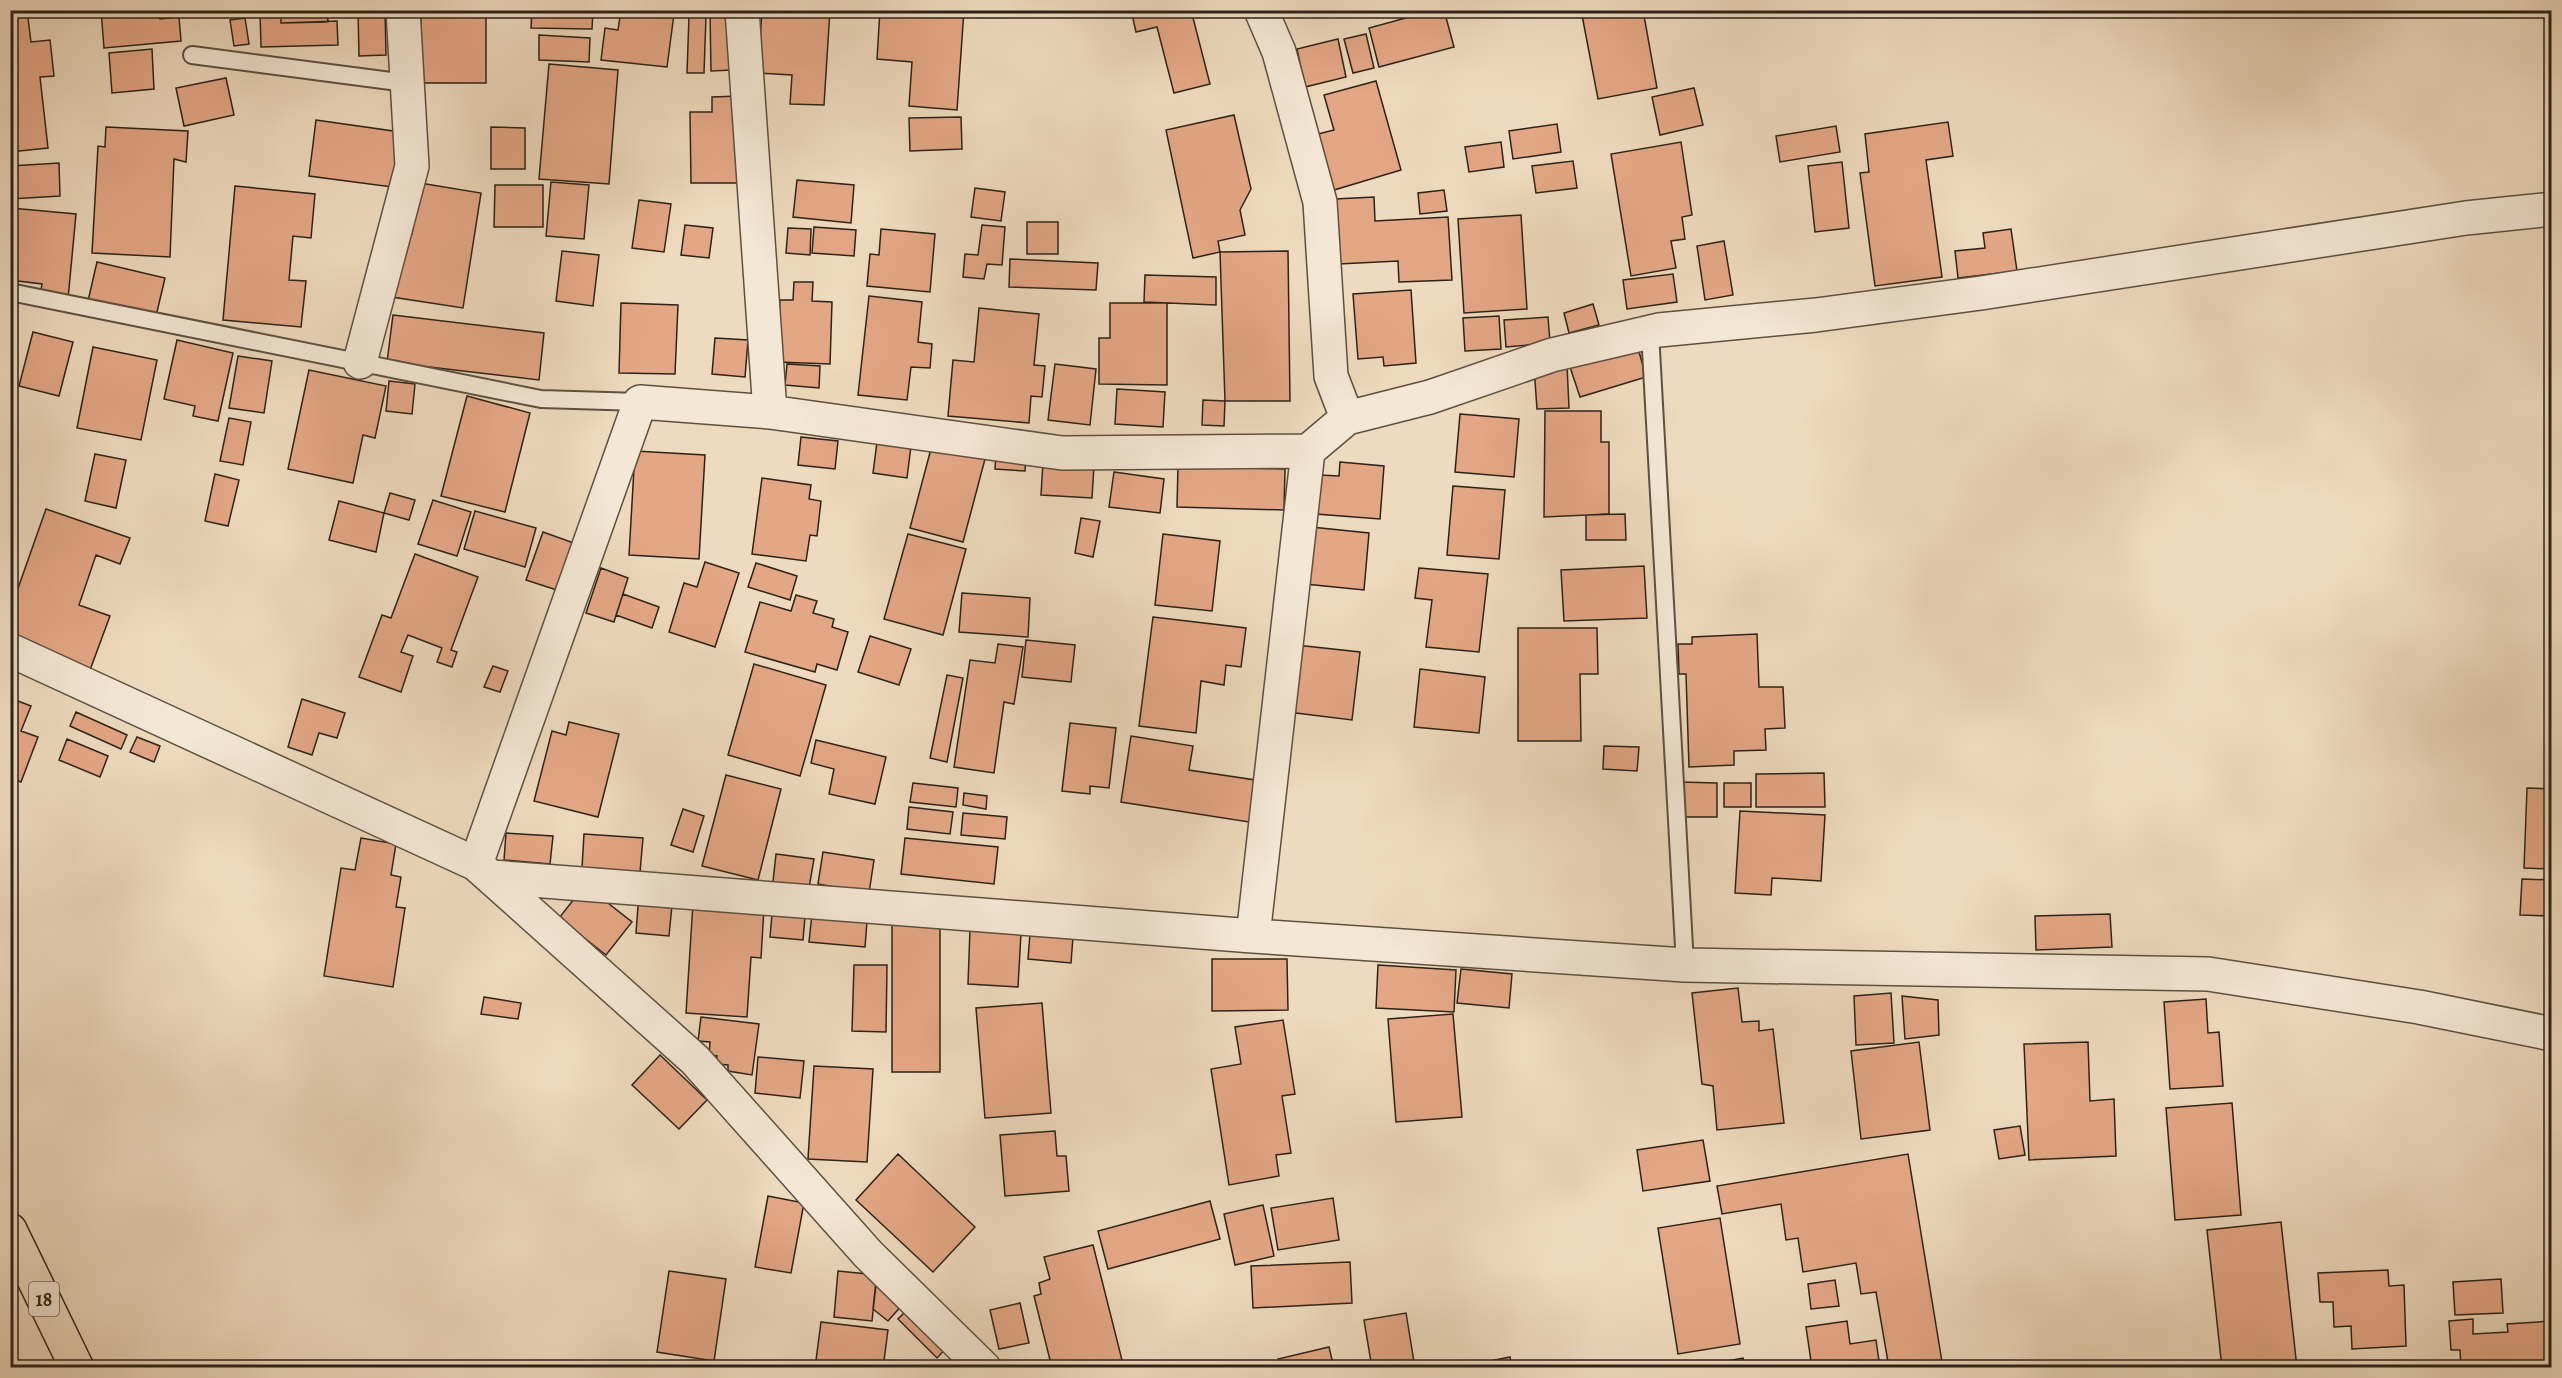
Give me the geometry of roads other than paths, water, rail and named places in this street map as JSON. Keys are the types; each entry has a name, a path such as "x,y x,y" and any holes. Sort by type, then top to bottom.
{"highway":[{"name":"18","path":"10,1230 77,1368"}],"street":[{"path":"360,362 411,166 403,10"},
{"path":"742,10 770,412"},
{"path":"1261,10 1279,52 1320,202 1331,376 1347,418"},
{"path":"484,871 640,402 770,412 1062,453 1308,451 1347,418 1430,397 1552,355 1650,332 1816,315 1981,293 2466,218 2552,209"},
{"path":"1253,936 1308,451"},
{"path":"10,650 484,871 695,1060 868,1254 984,1368"},
{"path":"484,871 1253,936 1685,965 2208,974 2419,1007 2552,1034"}],"lane":[{"path":"192,55 406,83"},
{"path":"10,292 541,399 640,402"},
{"path":"1650,332 1685,965"}]}
